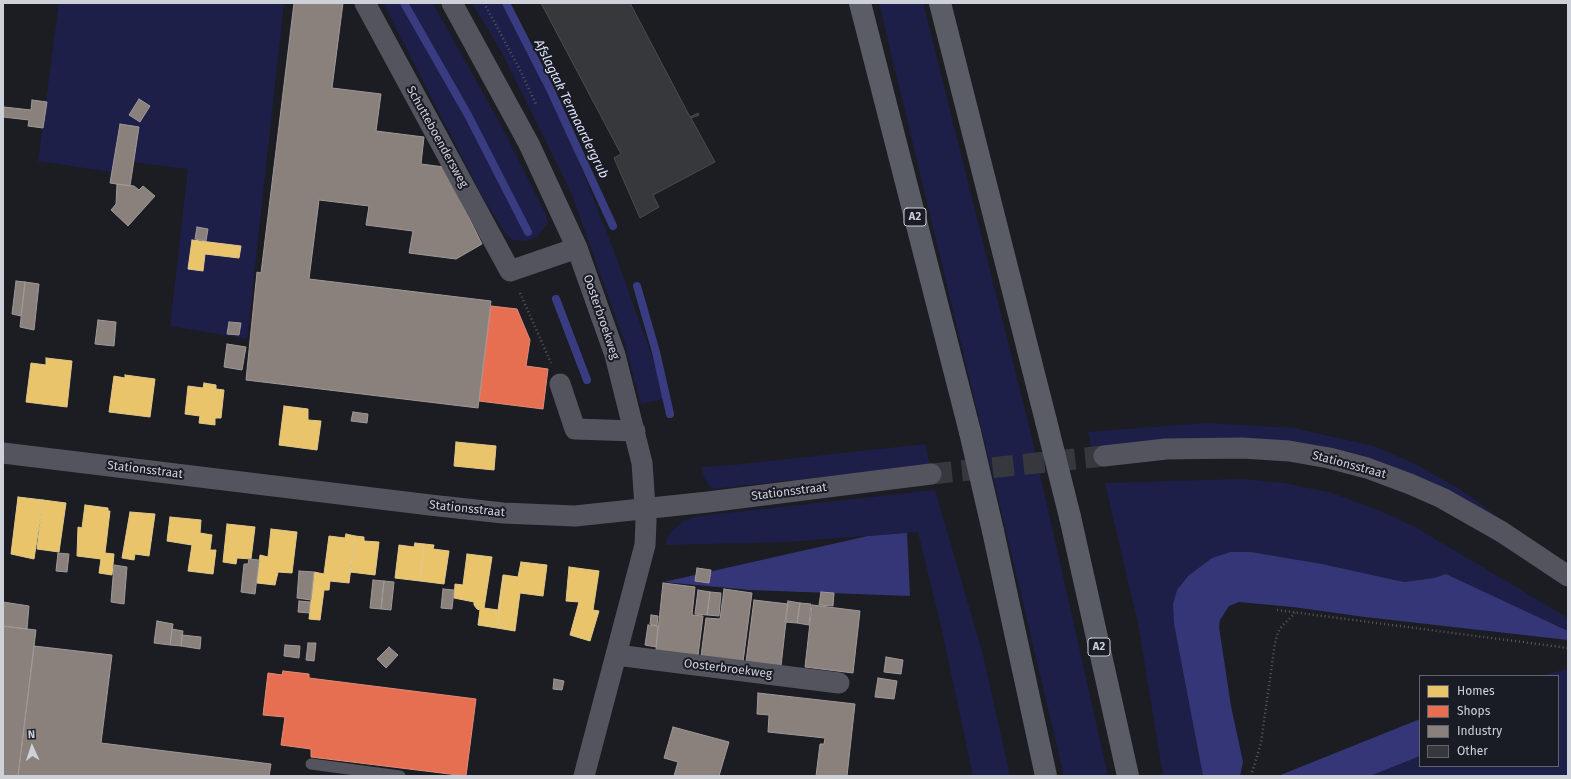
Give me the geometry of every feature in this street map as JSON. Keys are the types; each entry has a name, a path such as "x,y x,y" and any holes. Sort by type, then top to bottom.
{"highway":[{"name":"A2","path":"850,3 878,68"},
{"name":"A2","path":"860,3 878,68 970,432 1046,776"},
{"name":"A2","path":"940,3 956,61 1070,517 1128,776"},
{"name":"A2","path":"950,3 956,61"}],"street":[{"name":"Schutteboendersweg","path":"365,3 510,270"},
{"name":"Oosterbroekweg","path":"452,3 529,144 577,248 615,355 642,463 646,521 645,545 584,776"},
{"path":"510,270 577,248"},
{"path":"560,384 575,429 634,431"},
{"name":"Stationsstraat","path":"1104,456 1166,449 1235,448 1289,451 1329,458 1366,468 1410,484 1442,498 1502,532 1568,576"},
{"name":"Stationsstraat","path":"3,453 503,513 575,516 645,509 931,474"},
{"name":"Oosterbroekweg","path":"616,655 839,683"}],"lane":[{"path":"311,764 400,776"}],"path":[{"path":"510,270 560,384"},
{"path":"1277,610 1568,648"},
{"path":"1251,776 1261,743 1275,643 1278,632 1295,612"}],"shaded area":[{"path":"59,3 284,3 247,339 170,326 188,169 133,162 130,186 110,183 111,172 38,161"},
{"path":"383,3 433,3 504,131 546,215 548,223 536,238 525,241 513,240 506,234 483,198"},
{"path":"472,3 503,3 528,46 563,121 615,254 667,398 641,404 624,340 571,192 501,51"},
{"path":"879,3 923,3 1032,439 1108,776 1064,776"},
{"path":"1207,423 1293,428 1374,446 1417,465 1463,491 1568,570 1568,587 1439,506 1383,480 1302,456 1094,457 1088,432"},
{"path":"925,444 930,465 712,489 705,479 701,467 733,465"},
{"path":"1241,479 1284,483 1332,493 1385,513 1415,527 1568,618 1568,631 1446,574 1434,578 1404,582 1322,564 1251,552 1230,552 1212,558 1188,576 1177,590 1173,604 1174,624 1203,776 1163,776 1139,628 1105,483"},
{"path":"935,490 983,655 1010,776 973,776 941,626 918,532 786,542 666,545 667,538 673,530 685,520 699,516"},
{"path":"907,533 910,596 750,590 664,582 868,536"},
{"path":"1230,552 1251,552 1322,564 1404,582 1434,578 1446,574 1568,631 1568,640 1365,617 1293,607 1239,602 1229,606 1220,620 1219,627 1231,706 1243,762 1240,776 1203,776 1174,624 1173,604 1177,590 1188,576 1212,558"},
{"path":"1568,669 1568,776 1370,776 1419,756 1419,767 1559,767 1559,675 1544,675"},
{"path":"1419,719 1419,756 1370,776 1278,776"}],"building: Homes":[{"path":"192,240 241,246 239,258 205,254 203,271 188,269"},
{"path":"46,358 72,361 67,407 26,402 31,363 46,365"},
{"path":"125,375 155,379 150,417 109,412 114,376 125,378"},
{"path":"204,383 216,385 216,389 224,390 221,418 215,418 215,425 199,423 200,416 185,414 188,386 203,388"},
{"path":"284,406 308,409 308,420 321,421 317,450 279,445"},
{"path":"456,442 496,446 494,470 454,466"},
{"path":"18,497 43,500 34,559 11,554"},
{"path":"43,500 66,503 59,552 37,549"},
{"path":"85,505 108,508 108,511 110,511 105,553 114,554 112,575 99,573 101,559 77,556 78,527 82,528"},
{"path":"130,512 155,514 149,556 135,554 134,560 122,558"},
{"path":"170,517 201,520 200,533 212,535 210,550 216,550 213,574 188,571 192,545 167,541"},
{"path":"227,524 255,527 251,559 237,558 236,564 223,562"},
{"path":"271,529 297,532 292,573 278,572 275,585 257,583 260,555 268,557"},
{"path":"346,534 355,536 349,583 330,581 329,590 324,590 320,620 309,619 314,572 324,574 329,536 345,538"},
{"path":"355,536 364,537 364,541 379,542 375,575 350,572"},
{"path":"415,543 424,544 420,581 395,578 399,545 414,547"},
{"path":"424,544 434,545 433,549 449,551 444,584 420,581"},
{"path":"467,554 492,557 484,608 498,610 504,575 497,628 478,625 480,610 474,605 474,602 454,598 455,584 463,585"},
{"path":"521,562 547,565 543,596 520,593 515,631 497,628 504,575 518,577"},
{"path":"569,567 599,571 593,610 599,611 590,641 570,635 579,602 566,601"}],"building: Shops":[{"path":"491,306 517,309 530,340 526,366 548,369 543,409 479,401"},
{"path":"283,671 309,674 309,678 476,699 466,776 311,757 311,749 281,745 285,717 263,715 268,673 282,675"}],"building: Industry":[{"path":"294,3 343,3 332,88 381,94 376,131 424,137 421,164 444,167 482,244 456,259 409,253 413,231 366,225 369,206 319,200 309,279 491,301 478,408 246,380 257,272 261,273"},
{"path":"139,99 150,106 140,122 129,115"},
{"path":"32,100 47,102 43,128 28,126 29,120 3,117 4,107 31,110"},
{"path":"120,124 139,127 130,186 110,183"},
{"path":"117,184 134,186 139,190 143,186 155,196 128,226 111,210 116,204"},
{"path":"197,227 208,229 206,241 195,239"},
{"path":"16,281 25,282 21,316 12,314"},
{"path":"25,282 39,284 34,330 20,327"},
{"path":"98,320 116,322 114,346 95,344"},
{"path":"229,322 241,323 239,335 227,334"},
{"path":"227,344 246,347 242,370 224,367"},
{"path":"353,412 368,414 367,423 351,421"},
{"path":"58,553 69,554 67,572 56,571"},
{"path":"249,559 259,560 255,594 241,592 244,564 248,564"},
{"path":"114,565 127,567 124,604 111,602"},
{"path":"697,568 711,570 709,583 695,581"},
{"path":"299,571 314,572 311,600 297,598"},
{"path":"373,580 384,581 381,609 370,608"},
{"path":"384,581 394,582 391,610 381,609"},
{"path":"663,583 695,587 692,615 703,616 698,656 656,650"},
{"path":"443,589 454,590 452,609 441,608"},
{"path":"724,589 752,593 743,662 701,656 706,618 720,619"},
{"path":"698,590 710,592 707,615 695,614"},
{"path":"710,592 721,593 719,616 707,615"},
{"path":"821,592 834,593 833,606 819,605"},
{"path":"754,600 788,604 781,666 746,662"},
{"path":"299,601 310,602 309,613 298,612"},
{"path":"788,601 800,603 797,623 785,622"},
{"path":"3,602 29,606 27,629 3,626"},
{"path":"800,603 811,604 809,625 797,623"},
{"path":"812,605 860,611 853,673 805,667"},
{"path":"651,615 658,616 657,626 650,624"},
{"path":"157,621 173,624 170,645 154,643"},
{"path":"648,625 658,626 656,647 645,645"},
{"path":"3,626 36,630 18,776 3,776"},
{"path":"172,629 183,631 181,646 170,645"},
{"path":"182,635 201,637 200,649 181,646"},
{"path":"308,643 316,643 314,661 306,660"},
{"path":"285,645 300,646 299,658 284,656"},
{"path":"34,646 112,655 101,743 271,764 269,776 18,776"},
{"path":"389,647 398,655 386,668 377,659"},
{"path":"886,657 903,660 901,674 884,672"},
{"path":"878,678 897,681 894,699 875,697"},
{"path":"554,679 564,681 562,690 553,689"},
{"path":"758,693 855,704 847,776 816,776 820,744 824,744 825,738 768,732 769,715 757,714"},
{"path":"673,727 729,742 719,776 674,776 678,762 664,758"}],"building: Other":[{"path":"541,3 630,3 690,117 698,113 699,115 691,118 715,162 653,195 659,207 640,218 614,158 621,154"}],"waterway":[{"path":"404,3 468,115 528,232"},
{"name":"Afslagtak Termaardergrub","path":"506,3 551,91 613,226"},
{"name":"Afslagtak Termaardergrub","path":"637,286 656,352 670,414"},
{"path":"556,299 587,380"}],"tunnel":[{"path":"931,474 1104,456"}]}
